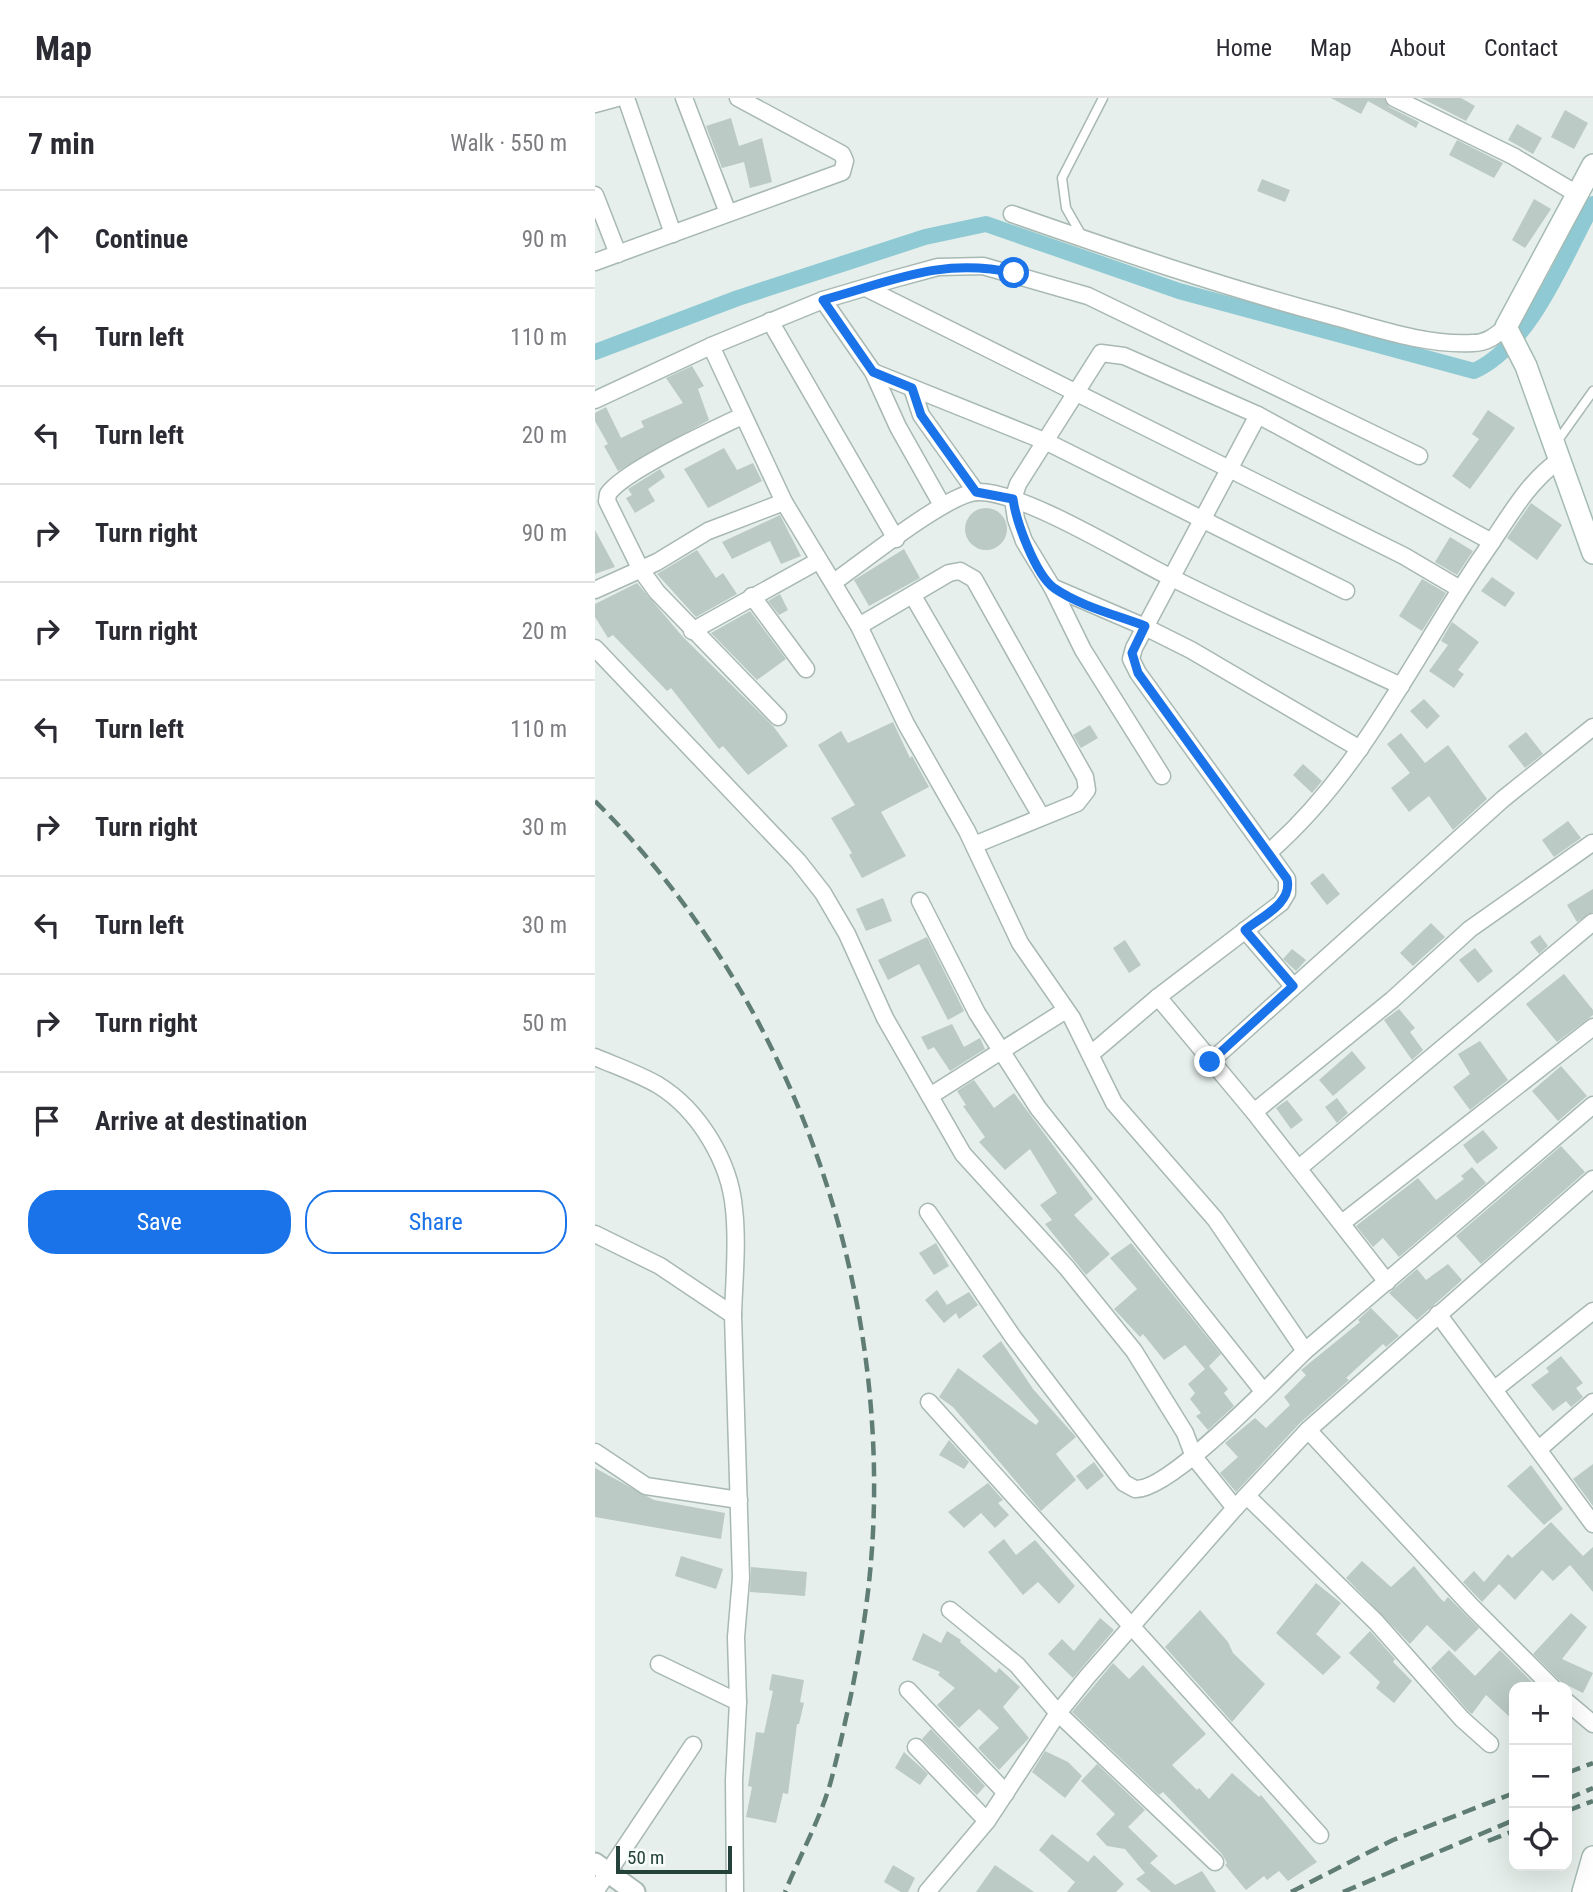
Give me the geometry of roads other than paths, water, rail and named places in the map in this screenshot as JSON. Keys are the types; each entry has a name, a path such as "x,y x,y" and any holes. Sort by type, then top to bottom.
{"main road":[{"path":"1593,165 1510,338 1526,366 1593,553"},
{"path":"1583,1892 1593,1857"}],"street":[{"path":"595,104 617,98"},
{"path":"626,98 673,234"},
{"path":"684,98 728,213"},
{"path":"595,262 835,176 845,167 842,155 738,98"},
{"path":"1394,98 1513,156 1577,194"},
{"path":"595,195 618,254"},
{"path":"1012,214 1223,286 1379,328 1453,343 1476,344 1510,338"},
{"path":"595,400 711,345 823,300 938,267 982,266 1088,296 1206,356 1275,385 1419,456"},
{"path":"866,288 1404,556 1460,589"},
{"path":"823,300 873,372 898,427 942,505"},
{"path":"770,321 896,539"},
{"path":"711,345 784,502 859,626 906,724 974,845 1020,943 1066,1010 1114,1103 1215,1219 1305,1351"},
{"path":"1162,776 1083,650 1052,587 1024,541 1016,519 1013,499 1025,472 1047,442 1094,359 1101,353 1124,356 1258,415 1492,542"},
{"path":"873,372 1047,442 1202,522 1346,591"},
{"path":"912,388 921,415 976,492"},
{"path":"1091,1054 1158,997 1281,903 1287,893 1287,879 1138,673 1132,653 1258,415"},
{"path":"742,416 631,475 612,487 608,494 610,510 641,570 692,631 778,717"},
{"path":"1268,853 1321,799 1360,749 1460,589 1556,454"},
{"path":"834,582 942,505 976,492 1013,499 1170,577 1401,686"},
{"path":"595,590 641,570 708,531 784,502"},
{"path":"692,631 818,561"},
{"path":"859,626 949,573 960,570 974,579 1087,784 1085,796 1077,803 974,845"},
{"path":"1052,587 1145,626 1360,749"},
{"path":"752,596 806,669"},
{"path":"912,596 1041,816"},
{"path":"595,648 798,861 823,892 847,934 885,1018 916,1077 963,1154 1067,1268 1134,1350 1185,1433 1194,1457 1376,1622 1462,1719 1490,1744"},
{"path":"1210,1062 1503,799 1593,727"},
{"path":"1254,1112 1392,1000 1470,929 1593,843"},
{"path":"920,901 977,1013 1038,1108 1263,1391"},
{"path":"1299,1168 1593,922"},
{"path":"1245,930 1293,986"},
{"path":"1158,997 1299,1168 1387,1282"},
{"path":"930,1096 1066,1010"},
{"path":"1342,1223 1593,1027"},
{"path":"595,1057 659,1086 693,1115 715,1147 728,1179 734,1209 733,1315 741,1578 736,1637 739,1702 734,1780 735,1892"},
{"path":"928,1212 1013,1337 1124,1483 1142,1490 1194,1457 1305,1351 1593,1105"},
{"path":"927,1892 959,1858 988,1821 1059,1713 1131,1625 1308,1430 1593,1179"},
{"path":"595,1234 660,1266 733,1315"},
{"path":"1495,1389 1593,1311"},
{"path":"1438,1314 1593,1524"},
{"path":"929,1402 1320,1835"},
{"path":"1539,1449 1593,1402"},
{"path":"1308,1430 1471,1606 1547,1682"},
{"path":"595,1452 646,1486 739,1500"},
{"path":"950,1610 1017,1665 1059,1713 1215,1862"},
{"path":"659,1664 739,1702"},
{"path":"908,1690 1006,1793"},
{"path":"1572,1706 1593,1724"},
{"path":"595,1892 601,1868 693,1745"},
{"path":"916,1747 988,1821"},
{"path":"601,1868 635,1892"}],"lane":[{"path":"1084,239 1066,208 1062,178 1103,98"},
{"path":"1556,454 1593,391"}],"waterway":[{"path":"595,352 738,298 925,237 986,224 1179,291 1474,371 1494,359 1529,321 1558,273 1593,204"}],"railway":[{"path":"595,801 662,876 720,957 770,1045 810,1137 841,1233 862,1332 873,1432 873,1532 864,1625 828,1792 785,1892"},
{"path":"1572,1771 1593,1763"},
{"path":"1572,1797 1593,1788"},
{"path":"1291,1892 1393,1840 1509,1795"},
{"path":"1572,1809 1593,1801"},
{"path":"1343,1892 1509,1822"},
{"path":"1488,1841 1509,1833"}]}
